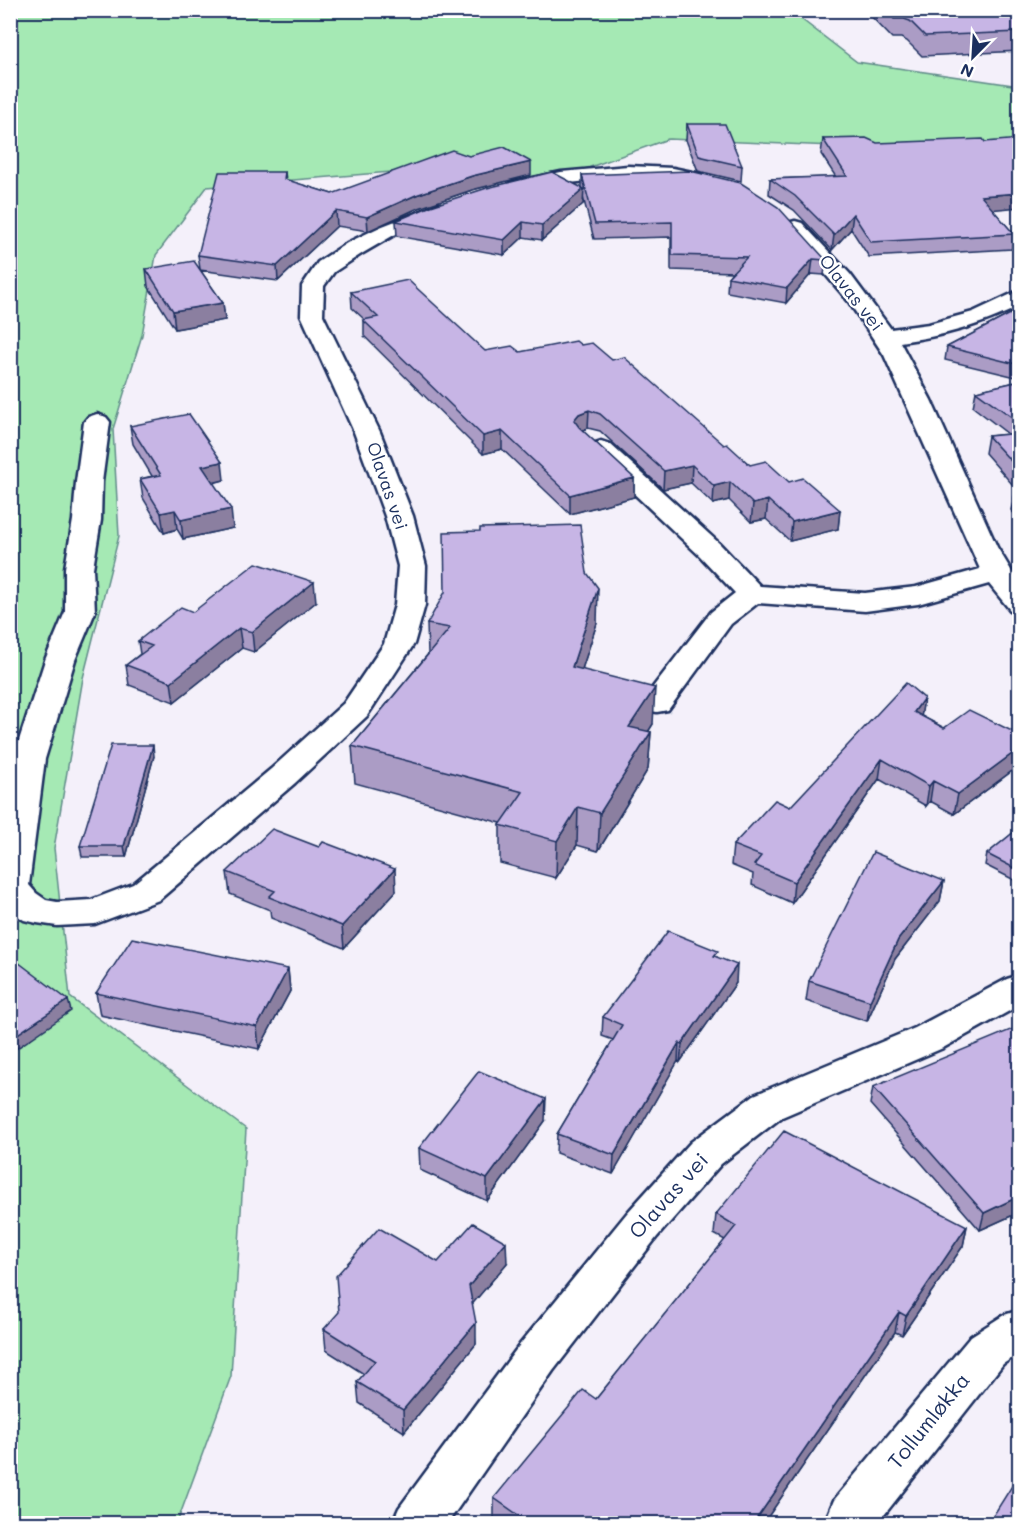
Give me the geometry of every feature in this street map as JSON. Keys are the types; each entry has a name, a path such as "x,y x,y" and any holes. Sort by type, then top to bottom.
{"street":[{"path":"489,194 562,176 609,171 679,175 716,182"},
{"name":"Olavas vei","path":"97,422 88,482 87,520 79,568 80,612 60,660 29,759 11,886 23,903 37,911 57,914 95,912 146,892 283,776 356,710 399,644 410,605 412,566 399,516 367,432 345,390 312,315 313,286 326,267 355,248 424,215 457,203"},
{"name":"Olavas vei","path":"776,210 785,216 839,274 886,338 907,375 960,499 996,573 1020,604"},
{"path":"886,338 931,331 981,317 1020,297"},
{"path":"589,438 710,550 752,594"},
{"path":"657,703 721,618 752,594 865,602 918,595 996,573"},
{"name":"Olavas vei","path":"417,1524 537,1357 642,1225 706,1153 768,1106 929,1038 1020,988"},
{"name":"Tollumløkka","path":"849,1524 852,1516 987,1350 1020,1329"}],"green space":[{"path":"10,11 799,11 792,12 857,62 1019,86 1019,139 999,145 834,146 668,139 557,179 487,177 428,169 207,187 156,255 142,335 113,429 119,536 83,678 54,848 70,997 246,1129 231,1376 177,1523 11,1523"}],"building":[{"path":"886,10 1020,10 1020,32 925,36 910,21 894,19"},
{"path":"687,124 725,124 742,166 699,156"},
{"path":"866,138 877,143 983,139 985,142 1020,139 1020,193 981,196 1014,234 871,242 853,214 834,235 795,196 770,179 847,176 823,139"},
{"path":"504,147 531,162 472,176 416,195 367,217 336,211 277,266 198,255 219,172 285,172 284,179 332,194 452,150 469,156"},
{"path":"690,171 741,183 778,207 826,260 813,259 787,288 728,277 747,257 672,255 672,222 595,224 582,175"},
{"path":"552,172 584,189 542,225 523,222 504,240 396,221 431,206 487,188"},
{"path":"194,261 223,303 173,311 146,269"},
{"path":"408,280 485,351 512,346 520,352 576,341 581,345 592,343 612,360 624,357 750,465 766,461 789,482 803,478 840,510 792,522 768,500 753,504 730,482 714,486 692,465 664,471 600,414 589,410 579,414 574,420 634,478 570,495 502,431 483,436 363,320 378,317 351,292"},
{"path":"1020,309 1020,365 947,347"},
{"path":"1020,381 1020,423 976,391"},
{"path":"189,414 222,462 202,466 231,509 181,520 175,510 161,513 140,479 161,475 130,426"},
{"path":"1020,433 1020,471 988,436"},
{"path":"580,525 587,573 598,588 572,667 655,688 629,727 651,732 600,813 578,807 557,841 500,825 523,792 352,746 450,628 427,624 445,592 444,532 480,531 480,528"},
{"path":"256,563 314,582 252,632 239,628 171,682 126,665 152,646 138,641 181,607 193,612"},
{"path":"906,683 924,698 914,712 944,728 969,710 1020,735 1020,748 958,794 933,781 929,786 882,759 794,882 754,865 761,856 733,845 775,800 790,807"},
{"path":"111,745 153,745 124,846 80,846"},
{"path":"1020,827 1020,871 987,854"},
{"path":"272,829 319,847 323,842 395,869 342,926 269,897 275,891 227,872"},
{"path":"873,852 944,881 898,940 870,1001 809,981"},
{"path":"668,931 718,951 714,956 737,965 682,1044 679,1043 614,1155 557,1134 622,1025 603,1017"},
{"path":"132,938 288,969 257,1027 96,993"},
{"path":"10,956 68,1000 10,1039"},
{"path":"1020,1026 1020,1196 984,1213 873,1087"},
{"path":"479,1071 546,1099 487,1179 419,1148"},
{"path":"784,1131 967,1226 906,1316 899,1312 753,1524 531,1524 494,1498 583,1390 596,1399 736,1226 716,1214"},
{"path":"473,1223 506,1242 469,1286 476,1323 403,1410 357,1382 375,1361 324,1329 339,1312 336,1276 379,1228 438,1262"},
{"path":"1020,1473 1020,1524 988,1524"}]}
